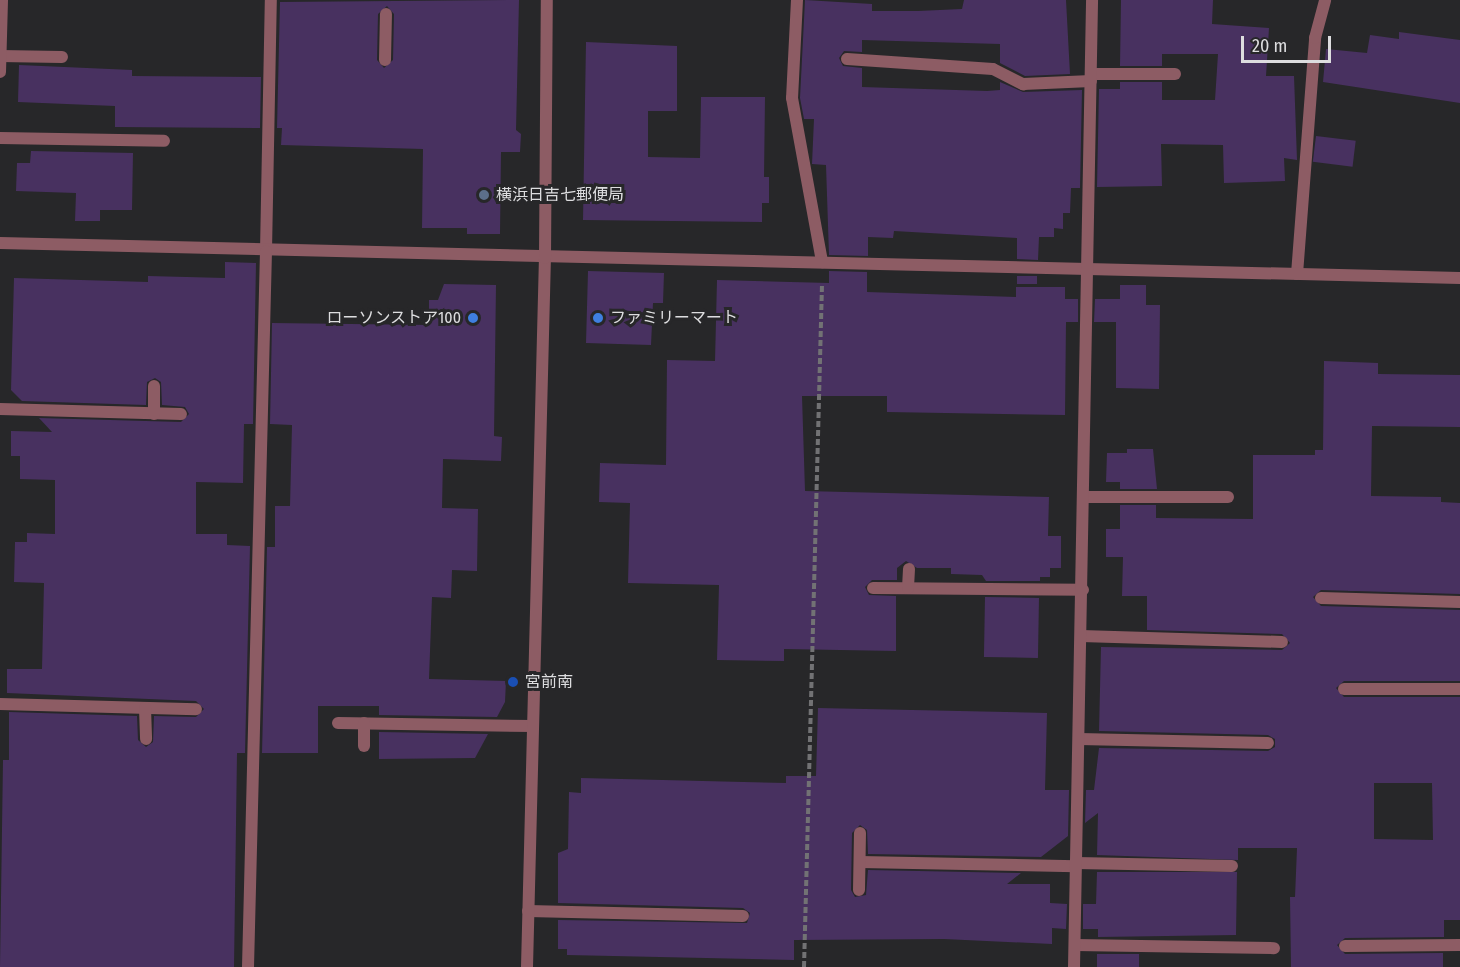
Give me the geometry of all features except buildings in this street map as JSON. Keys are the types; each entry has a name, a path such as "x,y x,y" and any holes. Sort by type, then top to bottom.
{"street":[{"path":"0,72 2,0"},
{"path":"248,967 271,0"},
{"path":"526,967 545,258 547,0"},
{"path":"797,0 792,98 822,262"},
{"path":"1074,967 1090,269 1092,0"},
{"path":"1297,274 1315,38 1325,0"},
{"path":"385,60 386,14"},
{"path":"0,56 62,57"},
{"path":"847,59 993,69 1023,84 1175,74"},
{"path":"0,138 164,141"},
{"path":"0,243 545,258 822,262 1460,278"},
{"path":"154,386 154,414"},
{"path":"0,409 181,414"},
{"path":"1085,497 1228,497"},
{"path":"908,588 909,568"},
{"path":"873,588 1083,590"},
{"path":"1321,598 1460,602"},
{"path":"1082,636 1282,642"},
{"path":"1344,689 1460,689"},
{"path":"0,704 196,709"},
{"path":"145,708 146,739"},
{"path":"338,723 533,726"},
{"path":"364,723 364,746"},
{"path":"1079,739 1268,743"},
{"path":"859,890 860,833"},
{"path":"860,862 1232,866"},
{"path":"528,911 743,916"},
{"path":"1075,945 1274,948"},
{"path":"1345,946 1460,945"}],"path":[{"path":"804,967 822,262"}],"place":[{"name":"横浜日吉七郵便局","path":"484,195"},
{"name":"ローソンストア100","path":"473,318"},
{"name":"ファミリーマート","path":"598,318"},
{"name":"宮前南","path":"513,682"}]}
